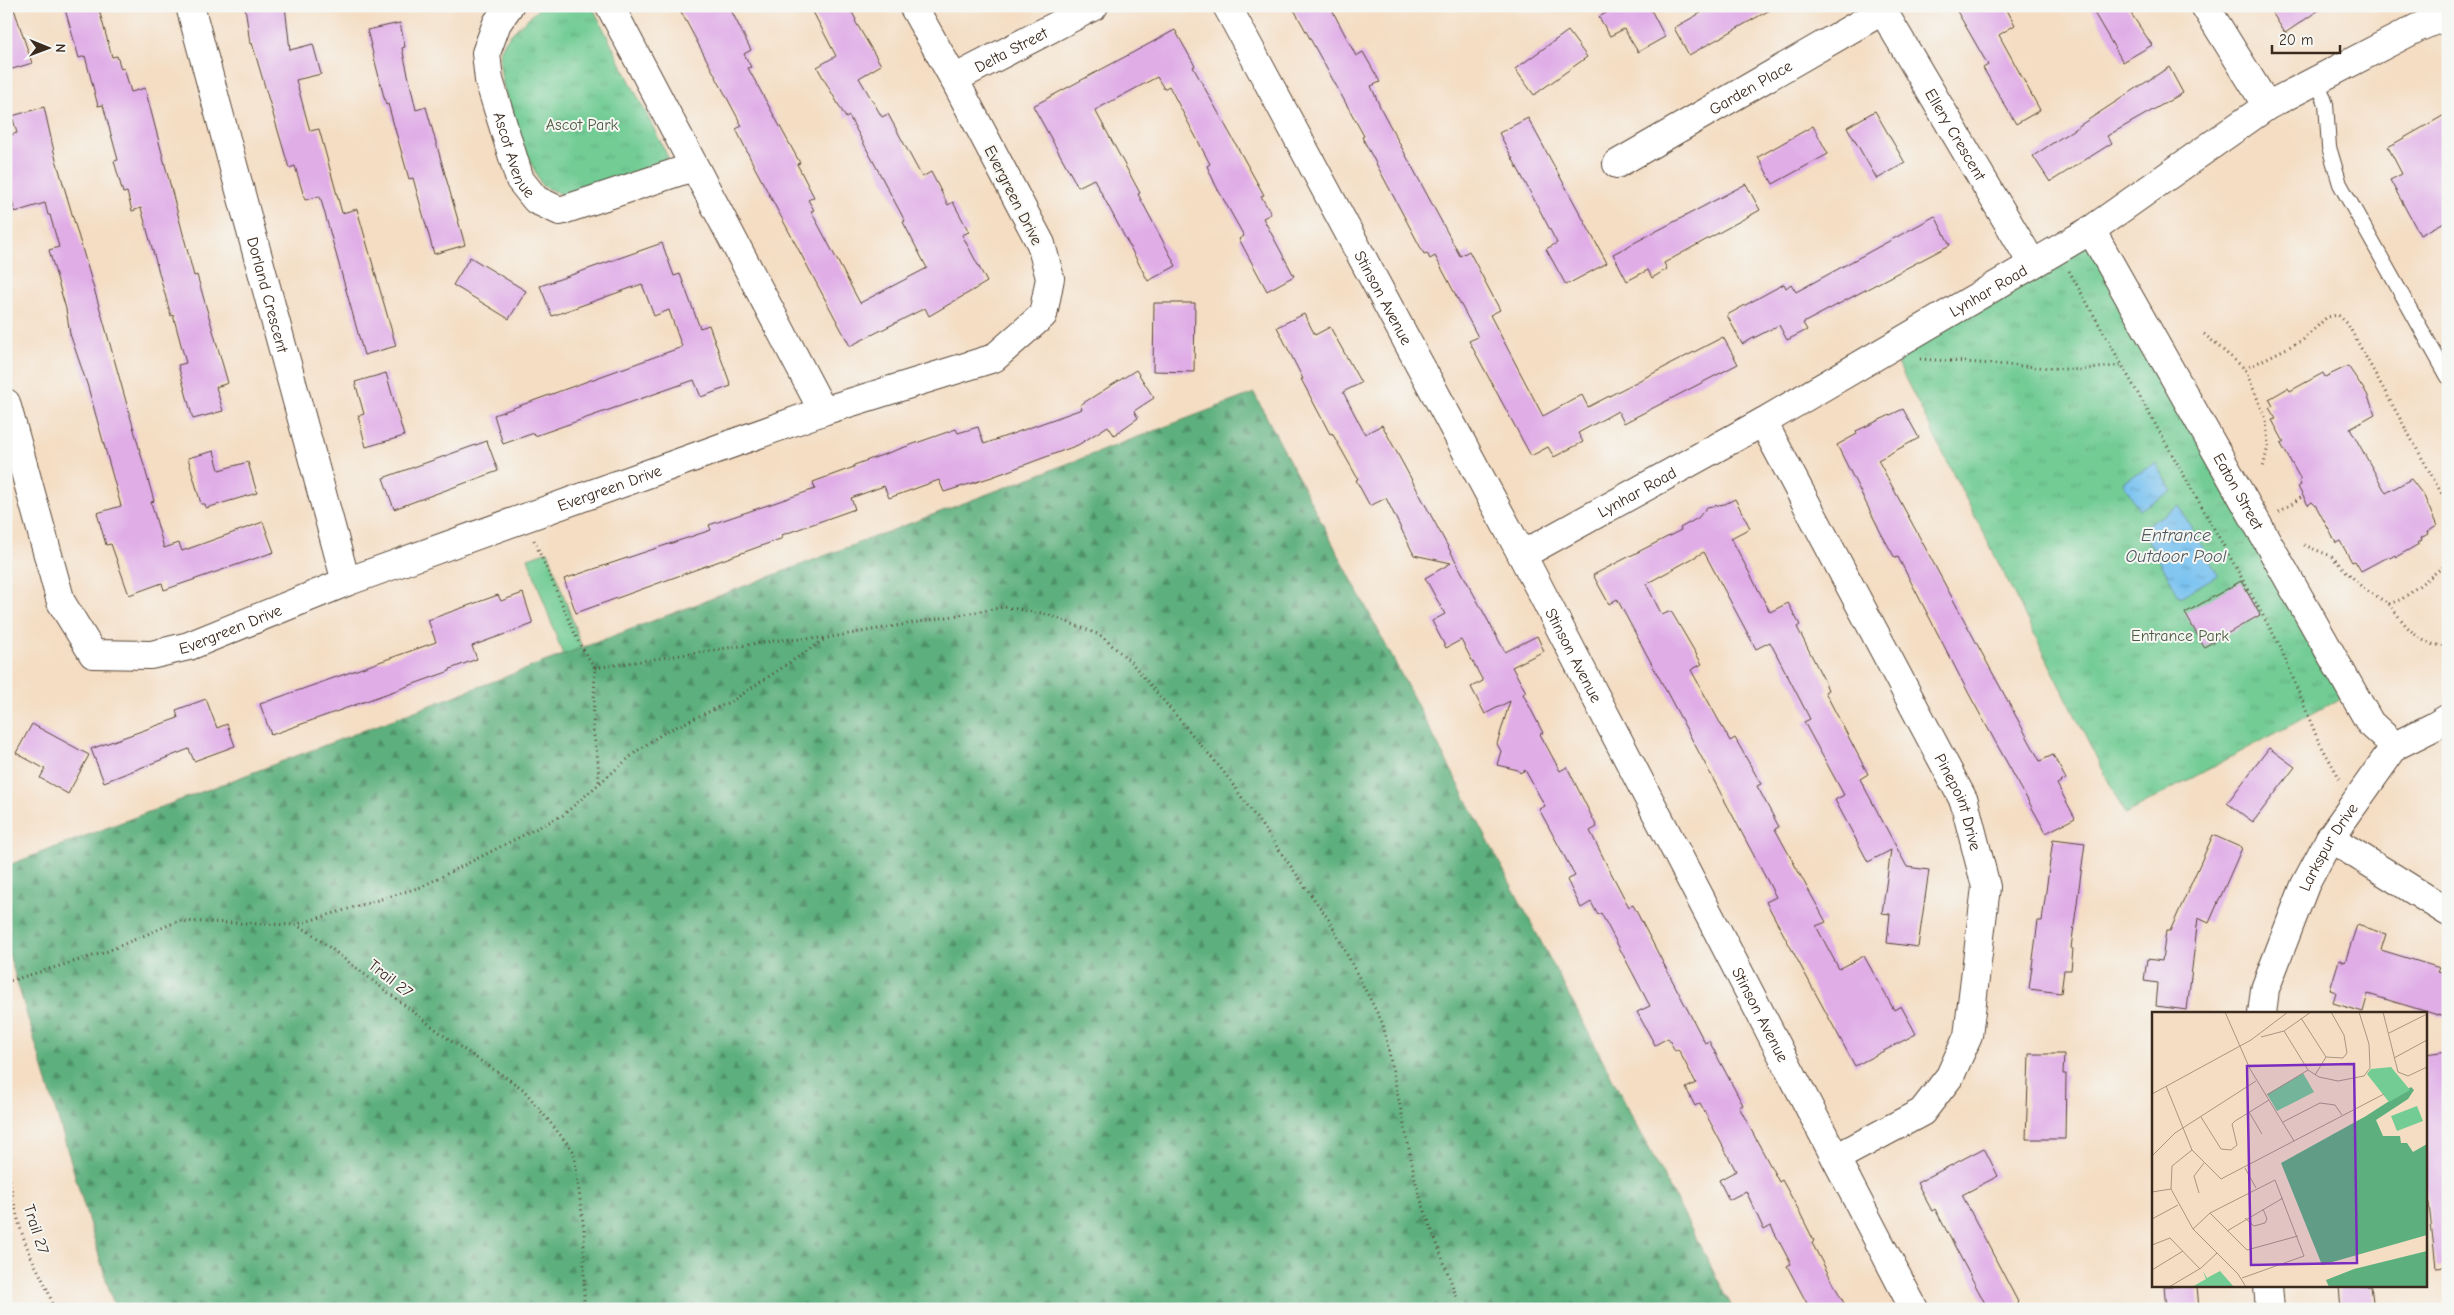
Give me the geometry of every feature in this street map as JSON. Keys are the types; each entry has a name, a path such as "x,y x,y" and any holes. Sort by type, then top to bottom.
{"street":[{"name":"Dorland Crescent","path":"190,6 346,582"},
{"name":"Ascot Avenue","path":"509,6 497,23 486,53 489,80 520,180 536,200 560,211 694,167"},
{"path":"610,6 823,411"},
{"name":"Evergreen Drive","path":"6,403 61,602 93,654 151,655 188,646 346,582 823,411 994,358 1042,315 1050,278 1041,244 954,79 913,6"},
{"name":"Delta Street","path":"954,79 1094,6"},
{"name":"Stinson Avenue","path":"1227,6 1522,555 1914,1309"},
{"path":"2205,6 2267,106"},
{"name":"Garden Place","path":"1617,164 1881,9"},
{"name":"Ellery Crescent","path":"1881,9 2032,263"},
{"name":"Lynhar Road","path":"1522,555 1763,422 2091,230 2267,106 2448,15"},
{"name":"Eaton Street","path":"2091,230 2370,723 2394,746"},
{"name":"Pinepoint Drive","path":"1763,422 1964,801 1986,886 1968,1036 1950,1076 1922,1112 1836,1158"},
{"name":"Larkspur Drive","path":"2262,1012 2265,989 2281,945 2305,885 2330,838 2394,746 2433,728 2448,718"},
{"path":"2330,838 2448,912"},
{"path":"2268,1288 2270,1309"}],"lane":[{"path":"2317,80 2326,104 2329,147 2340,184 2448,377"}],"path":[{"path":"2057,249 2280,646 2318,740 2342,784 2357,798"},
{"path":"2245,369 2303,340 2326,317 2338,315 2347,323 2448,505"},
{"path":"2204,334 2245,369 2266,420 2268,446 2263,468"},
{"path":"1897,343 1913,356 1924,360 2081,370 2123,365"},
{"path":"525,519 580,643 595,668 593,730 598,760 599,782"},
{"path":"2304,545 2331,556 2363,588 2390,604 2405,625 2422,641 2438,647 2448,645"},
{"path":"2390,604 2402,599 2448,562"},
{"path":"595,668 780,640 826,638 1005,607 1047,614 1100,635 1130,661 1223,771 1328,920 1383,1024 1418,1192 1461,1309"},
{"path":"294,925 421,887 563,815 637,751 665,732 732,701 826,638"},
{"name":"Trail 27","path":"6,986 8,982 103,953 178,921 294,925 311,932 451,1041 523,1089 574,1152 584,1230 584,1309"},
{"name":"Trail 27","path":"6,1155 19,1225 30,1255 44,1281 53,1309"}],"green space":[{"name":"Ascot Park","path":"541,6 592,6 669,159 568,197 542,186 528,157 505,94 500,57 506,40"},
{"name":"Entrance Park","path":"2105,234 2360,688 2125,814 1893,354"},
{"path":"1254,393 1733,1309 115,1309 6,945 6,866"},
{"path":"548,551 582,648 563,655 528,558"}],"water":[{"path":"2156,463 2172,491 2139,510 2123,482"},
{"name":"Entrance Outdoor Pool","path":"2179,506 2218,575 2180,597 2141,528"}],"building":[{"path":"6,6 13,6 32,63 6,71"},
{"path":"64,6 98,6 112,57 117,56 121,69 124,68 131,92 145,88 194,276 197,275 228,383 216,387 223,411 193,419 178,365 186,363 141,208 132,211 127,192 123,193 114,161 118,160 103,105 98,106 85,56 79,58"},
{"path":"245,6 285,6 290,50 313,44 321,74 296,80 310,131 319,129 342,213 357,209 396,346 364,355 320,196 305,200 295,166 289,168 252,43 250,44"},
{"path":"678,6 729,6 751,50 744,54 751,67 748,68 800,163 797,164 814,197 808,200 814,210 811,211 860,303 927,268 903,222 905,221 849,116 846,118 817,67 836,56 810,6 849,6 855,21 881,65 859,78 882,117 888,114 922,177 931,172 948,205 953,202 969,232 962,235 987,282 929,316 925,308 850,346 755,168 736,129 742,126"},
{"path":"1292,6 1330,6 1356,56 1363,52 1380,82 1371,86 1381,109 1460,256 1469,251 1500,310 1490,315 1543,416 1582,395 1588,407 1723,337 1738,364 1624,423 1618,411 1578,433 1583,442 1554,457 1548,447 1531,456 1469,341 1478,337 1435,256 1430,259 1427,253 1424,254 1362,137 1364,136"},
{"path":"1618,6 1649,6 1665,37 1638,52 1624,29 1610,36 1599,17"},
{"path":"1713,6 1777,6 1689,55 1674,28"},
{"path":"1954,6 2005,6 2015,25 1999,35 2040,110 2016,124 1983,68 1988,65"},
{"path":"2090,6 2126,6 2152,45 2123,62"},
{"path":"2268,6 2325,6 2285,33"},
{"path":"400,23 405,47 402,48 416,110 426,107 465,245 434,254 413,178 409,179 388,104 386,105 367,30"},
{"path":"1175,30 1195,66 1193,67 1264,195 1261,196 1271,214 1263,218 1294,276 1267,291 1239,239 1244,236 1216,186 1207,166 1210,164 1169,86 1164,89 1157,77 1095,110 1140,193 1138,194 1176,266 1148,281 1094,179 1078,187 1033,106"},
{"path":"1568,31 1587,57 1534,95 1515,69"},
{"path":"2169,67 2183,93 2107,136 2112,143 2050,182 2033,156"},
{"path":"44,107 55,156 154,501 151,502 164,548 179,543 182,551 263,522 274,552 164,590 162,583 129,595 111,544 106,545 97,513 121,506 88,387 70,334 66,309 49,250 59,247 50,215 48,215 45,203 15,212 6,180 6,136 17,133 12,116"},
{"path":"1875,111 1905,163 1877,179 1847,127"},
{"path":"2448,113 2448,220 2420,235 2390,180 2402,174 2388,147"},
{"path":"1528,118 1607,263 1566,285 1546,249 1557,243 1499,133"},
{"path":"1813,126 1828,154 1773,184 1758,157"},
{"path":"1746,184 1760,210 1664,263 1667,269 1652,278 1648,270 1627,281 1613,254"},
{"path":"1935,216 1950,245 1803,323 1807,330 1787,340 1779,325 1742,344 1727,315 1784,284 1786,288 1791,284 1796,292"},
{"path":"662,243 674,276 680,274 700,328 709,325 731,386 701,397 694,380 535,436 534,433 503,444 494,415 682,347 669,310 654,316 642,284 552,316 540,286"},
{"path":"470,257 526,291 509,319 453,285"},
{"path":"1154,303 1195,303 1194,372 1153,371"},
{"path":"1304,314 1315,335 1330,327 1361,383 1343,392 1365,434 1382,425 1505,652 1537,636 1544,651 1512,667 1526,692 1523,694 1543,733 1540,734 1560,771 1567,767 1597,827 1590,831 1608,867 1629,907 1633,905 1705,1043 1709,1041 1743,1105 1739,1107 1779,1182 1782,1180 1797,1207 1814,1241 1812,1243 1847,1309 1810,1309 1787,1266 1791,1264 1771,1226 1764,1230 1746,1191 1729,1200 1719,1180 1736,1171 1700,1103 1695,1106 1686,1088 1696,1083 1678,1049 1675,1051 1668,1038 1655,1045 1637,1012 1650,1006 1601,913 1598,915 1591,902 1581,908 1567,880 1575,876 1539,809 1545,806 1525,770 1520,773 1518,770 1497,765 1501,751 1497,744 1510,701 1485,714 1471,687 1483,681 1461,640 1446,648 1432,621 1445,614 1425,578 1451,563 1414,555 1386,498 1370,506 1356,480 1358,479 1332,433 1330,434 1301,379 1303,379 1277,327"},
{"path":"2348,366 2367,394 2375,414 2350,428 2386,493 2411,479 2424,496 2437,526 2421,538 2422,540 2419,544 2396,557 2395,555 2390,558 2389,556 2361,571 2355,561 2352,562 2340,541 2336,543 2316,506 2312,502 2308,505 2298,487 2301,485 2299,481 2301,480 2281,444 2284,442 2272,420 2276,419 2269,408 2273,406 2269,399 2288,388 2290,391 2323,373 2325,377"},
{"path":"1136,370 1154,398 1134,411 1138,418 1114,435 1108,426 1078,445 992,477 944,492 939,480 889,498 884,486 851,498 855,509 782,535 783,538 576,613 564,579 711,530 709,525 815,489 813,482 854,467 854,465 956,429 958,433 978,427 984,444 1082,409 1080,405"},
{"path":"386,373 404,436 366,447 358,416 364,414 355,382"},
{"path":"1903,409 1919,438 1878,460 2040,761 2053,755 2066,779 2057,784 2075,818 2046,833 1970,696 1898,557 1895,558 1881,533 1837,445 1857,434 1856,431"},
{"path":"487,441 498,471 394,509 383,478"},
{"path":"214,451 219,470 248,462 257,493 206,508 205,504 201,504 188,458"},
{"path":"1735,499 1750,528 1731,538 1770,612 1788,603 1800,625 1797,627 1828,690 1825,692 1868,774 1860,779 1907,867 1929,870 1918,947 1887,943 1890,914 1882,913 1891,850 1868,862 1835,800 1844,795 1804,722 1810,719 1770,642 1756,649 1704,552 1646,584 1662,615 1671,611 1702,664 1691,670 1730,741 1735,738 1761,784 1757,786 1779,827 1775,829 1826,922 1816,926 1839,969 1864,956 1894,1010 1901,1006 1916,1034 1855,1066 1766,902 1776,897 1663,685 1617,599 1609,604 1593,575 1681,530 1680,528 1698,518 1707,507 1725,504"},
{"path":"2241,581 2260,615 2204,647 2185,613"},
{"path":"523,593 533,624 472,646 477,659 450,669 450,671 271,735 260,704 436,642 428,620 498,595 501,601"},
{"path":"206,699 217,728 227,724 235,746 194,761 189,749 104,782 91,749 178,718 176,710"},
{"path":"32,724 89,755 68,794 40,778 45,769 16,753"},
{"path":"2269,748 2295,767 2253,822 2227,803"},
{"path":"2213,835 2242,848 2209,923 2198,918 2187,1010 2156,1006 2158,983 2144,981 2147,959 2162,961 2166,931 2170,931"},
{"path":"2053,839 2085,843 2071,948 2073,949 2071,970 2064,970 2061,993 2029,989 2038,921 2042,921"},
{"path":"2357,925 2386,934 2381,950 2440,968 2438,972 2448,975 2448,1018 2368,994 2363,1012 2333,1003 2336,992 2330,990 2339,960 2345,962"},
{"path":"2448,1051 2448,1266 2436,1267 2426,1178 2426,1054"},
{"path":"2029,1054 2064,1054 2063,1074 2066,1074 2065,1139 2026,1139"},
{"path":"1984,1148 1998,1176 1962,1195 2018,1302 2019,1309 1988,1309 1935,1209 1932,1211 1917,1183"},
{"path":"2164,1288 2197,1288 2199,1309 2166,1309"},
{"path":"2339,1288 2371,1288 2374,1309 2341,1309"}]}
